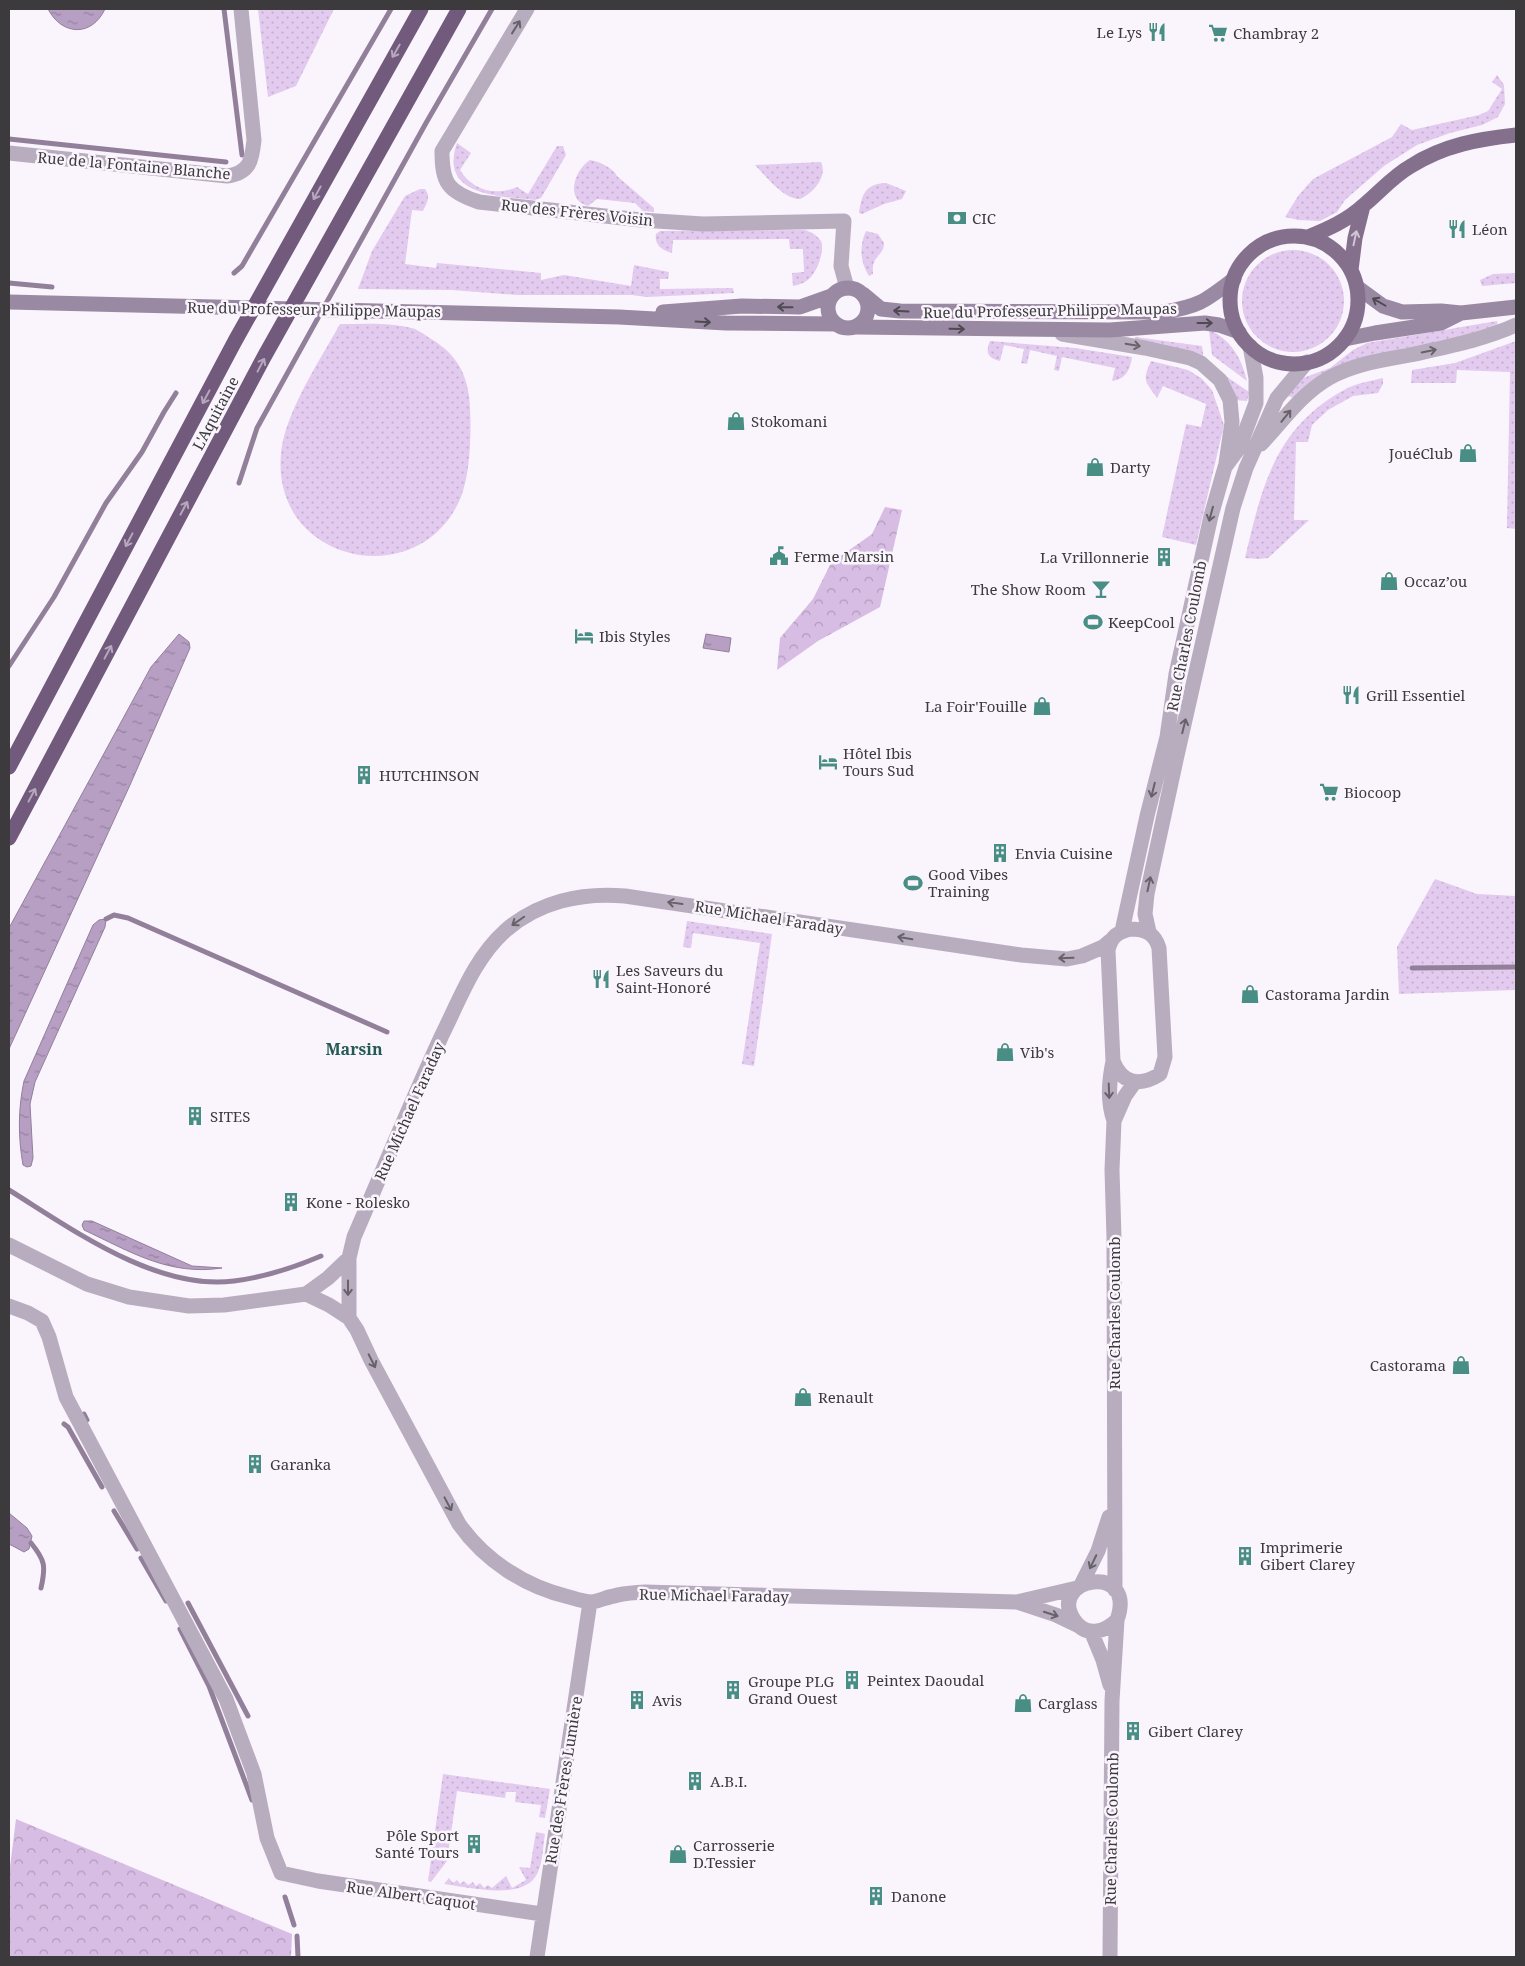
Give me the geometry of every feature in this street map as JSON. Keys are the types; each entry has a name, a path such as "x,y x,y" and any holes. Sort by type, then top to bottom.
{"highway":[{"name":"L'Aquitaine","path":"9,767 230,350 420,9"},
{"name":"L'Aquitaine","path":"9,838 264,357 459,9"}],"main road":[{"path":"1308,237 1339,224 1403,171 1434,154 1465,142 1516,135"},
{"path":"1351,270 1354,238 1363,206"},
{"path":"1308,237 1325,244 1340,255 1351,270 1357,286 1358,305 1354,323 1344,340 1334,350 1322,357 1308,362 1287,363 1267,358 1250,346 1239,332 1232,315 1230,297 1234,279 1240,266 1250,254 1263,244 1278,238 1308,237"}],"street":[{"name":"Rue de la Fontaine Blanche","path":"9,152 227,176 238,175 247,167 253,155 254,140 240,9"},
{"name":"Rue des Frères Voisin","path":"527,9 442,151 442,169 445,180 453,189 466,198 479,202 640,220 703,224 844,221 841,266 846,288"},
{"name":"Rue du Professeur Philippe Maupas","path":"863,294 882,309 900,311 1164,312 1190,308 1204,302 1234,279"},
{"path":"1357,286 1383,306 1402,312 1441,311 1460,313 1516,307"},
{"path":"846,288 852,288 863,294 868,313 856,328 843,328 830,319 827,308 831,296 846,288"},
{"name":"Rue du Professeur Philippe Maupas","path":"619,317 742,306 800,307 831,296"},
{"name":"Rue du Professeur Philippe Maupas","path":"9,302 619,317 726,323 835,324"},
{"path":"1344,340 1374,333 1441,323 1460,313"},
{"name":"Rue du Professeur Philippe Maupas","path":"856,328 1110,330 1205,323 1219,325 1239,332"},
{"path":"1254,453 1295,404 1320,384 1343,371 1380,360 1440,348 1502,331 1516,325"},
{"name":"Rue du Professeur Philippe Maupas","path":"1033,330 1145,348 1190,358 1200,363 1220,380 1230,400 1232,422 1225,467"},
{"name":"Rue Charles Coulomb","path":"1122,931 1148,811 1167,737 1176,674 1210,516 1225,467 1239,448 1256,404 1256,378 1250,346"},
{"name":"Rue Charles Coulomb","path":"1114,1121 1125,1096 1135,1082 1144,1082 1160,1074 1165,1057 1160,948 1157,940 1149,932 1145,914 1176,760 1233,508 1243,477 1277,398 1308,362"},
{"name":"Rue Michael Faraday","path":"1079,1587 1017,1602 644,1592 616,1595 590,1602 561,1595 514,1575 491,1560 459,1524 349,1318 349,1258 354,1237 420,1083 474,969 487,950 505,932 529,914 544,906 579,897 600,895 625,896 996,952 1066,959 1082,956 1103,947 1110,941"},
{"path":"1110,941 1122,931 1140,929 1149,932"},
{"name":"Rue Charles Coulomb","path":"1110,941 1108,950 1113,1061 1109,1080 1110,1109 1114,1121 1112,1170 1114,1238 1115,1590 1120,1600 1121,1610 1117,1620 1112,1701 1110,1957"},
{"path":"1113,1061 1116,1069 1124,1077 1135,1082"},
{"path":"9,1246 87,1284 129,1297 189,1306 224,1305 306,1294 328,1278 349,1258"},
{"path":"306,1294 329,1305 349,1318"},
{"name":"Rue Albert Caquot","path":"9,1306 28,1313 42,1322 49,1336 66,1397 226,1699 254,1774 268,1838 281,1874 542,1914"},
{"name":"Rue Charles Coulomb","path":"1112,1701 1103,1660 1087,1630 1075,1622 1071,1614 1070,1605 1072,1596 1079,1587 1098,1551 1114,1504"},
{"path":"1079,1587 1090,1581 1099,1581 1108,1584 1115,1590"},
{"name":"Rue des Frères Lumière","path":"536,1957 590,1602"},
{"name":"Rue Michael Faraday","path":"1017,1602 1056,1615 1087,1630"},
{"path":"1087,1630 1100,1631 1110,1627 1117,1620"}],"shaded area":[{"path":"258,9 334,9 296,86 268,97"},
{"path":"1497,75 1504,85 1505,104 1498,117 1482,125 1450,133 1417,145 1384,166 1345,200 1337,212 1320,221 1298,220 1285,217 1298,196 1313,179 1392,137 1401,124 1412,130 1479,115 1488,111 1502,89 1492,82"},
{"path":"457,143 471,153 460,170 465,177 478,187 493,191 509,190 517,187 528,194 557,146 563,146 566,155 541,198 535,200 506,197 476,190 464,184 456,174 454,161"},
{"path":"590,160 601,163 612,170 654,208 654,212 643,211 635,203 597,199 588,206 581,203 576,198 574,184 580,170"},
{"path":"821,162 823,168 821,179 810,193 800,199 781,191 755,165"},
{"path":"886,183 906,191 902,199 884,204 862,214 859,213 863,195 866,191 873,185"},
{"path":"420,189 425,189 428,200 423,211 412,210 405,264 436,268 437,263 541,273 541,280 564,275 631,286 634,265 669,272 668,279 660,279 660,289 733,288 734,293 646,297 632,295 518,295 452,290 358,289 372,251 405,196"},
{"path":"805,230 814,234 821,241 821,255 813,275 802,284 793,286 792,273 804,272 803,249 790,249 789,239 673,240 672,253 660,247 656,241 656,234 660,231"},
{"path":"866,231 878,234 884,243 882,251 874,263 873,274 869,276 862,260 862,242"},
{"path":"1293,250 1313,254 1329,265 1340,281 1344,301 1340,321 1329,337 1313,348 1293,352 1273,348 1257,337 1246,321 1242,301 1246,281 1257,265 1273,254"},
{"path":"1516,273 1516,283 1482,286 1480,280 1493,274"},
{"path":"1497,321 1498,328 1397,354 1294,398 1285,395 1300,379 1330,368 1353,350 1367,343"},
{"path":"340,324 387,324 415,329 444,348 461,368 467,386 470,407 470,447 464,487 461,497 441,528 415,547 384,555 352,554 323,542 299,521 284,491 281,454 289,422 313,370"},
{"path":"1209,330 1229,344 1239,358 1247,381 1212,355"},
{"path":"1135,337 1202,346 1204,361 1135,342"},
{"path":"990,341 1075,348 1132,357 1130,366 1124,376 1112,381 1115,368 1062,357 1059,371 1054,370 1057,356 1030,350 1027,364 1021,363 1024,349 1004,345 1000,361 996,360 990,357 988,352"},
{"path":"1516,341 1516,529 1507,528 1510,372 1457,370 1456,383 1411,383 1412,370 1455,363"},
{"path":"1151,361 1188,370 1201,378 1212,390 1224,425 1196,545 1162,537 1186,424 1201,427 1206,404 1163,386 1157,398 1146,381 1146,373"},
{"path":"1220,372 1249,392 1247,401 1234,400"},
{"path":"1383,378 1383,384 1378,393 1353,396 1328,410 1312,425 1308,442 1296,442 1294,520 1309,520 1268,558 1245,558 1266,483 1275,461 1287,440 1303,421 1322,404 1350,387"},
{"path":"1435,879 1477,894 1516,896 1516,990 1399,994 1397,947"},
{"path":"687,921 772,934 754,1066 742,1064 760,943 693,933 691,948 683,947"},
{"path":"443,1774 550,1789 545,1818 539,1817 541,1805 515,1802 516,1792 506,1792 505,1798 457,1791 447,1861 431,1882 428,1881"},
{"path":"536,1832 545,1834 541,1863 532,1881 522,1887 496,1890 444,1884 449,1878 453,1883 457,1880 460,1884 464,1881 468,1885 473,1882 476,1886 480,1883 484,1888 488,1885 492,1888 506,1876 512,1888 526,1880 519,1867 530,1868"}],"green space":[{"path":"885,507 902,510 880,607 818,641 777,670 780,638 813,599 831,563 872,534"},
{"path":"16,1819 292,1934 291,1957 9,1957 9,1875"}],"water":[{"path":"48,9 105,9 93,25 77,30 61,24"},
{"path":"179,634 189,642 190,648 130,785 9,1049 9,928 151,667"},
{"path":"706,634 731,638 729,652 703,648"},
{"path":"106,919 105,927 35,1082 30,1104 33,1158 31,1166 27,1167 23,1165 20,1144 20,1112 24,1081 93,925 99,920"},
{"path":"84,1221 92,1221 192,1266 222,1268 185,1269 151,1260 84,1230 82,1225"},
{"path":"9,1513 27,1528 32,1536 29,1549 24,1552 9,1544"}],"waterway":[{"path":"224,9 242,155"},
{"path":"234,273 242,266 391,9"},
{"path":"239,483 257,428 426,123 492,9"},
{"path":"9,139 226,162"},
{"path":"9,283 52,287"},
{"path":"9,666 54,597 106,503 142,452 176,393"},
{"path":"106,919 114,915 128,918 387,1032"},
{"path":"1412,968 1516,967"},
{"path":"9,1190 87,1239 145,1267 175,1276 205,1282 234,1281 279,1272 321,1256"},
{"path":"84,1414 87,1420"},
{"path":"64,1424 68,1427 102,1487"},
{"path":"114,1511 137,1549"},
{"path":"31,1543 42,1559 44,1574 41,1588"},
{"path":"141,1558 166,1601"},
{"path":"188,1603 248,1716"},
{"path":"180,1629 209,1686 252,1800"},
{"path":"285,1897 294,1925"},
{"path":"297,1936 298,1957"}],"place":[{"name":"Le Lys","path":"1157,32"},
{"name":"Chambray 2","path":"1218,33"},
{"name":"CIC","path":"957,218"},
{"name":"Léon","path":"1457,229"},
{"name":"Stokomani","path":"736,421"},
{"name":"JouéClub","path":"1468,453"},
{"name":"Darty","path":"1095,467"},
{"name":"Ferme Marsin","path":"779,556"},
{"name":"La Vrillonnerie","path":"1164,557"},
{"name":"Occaz’ou","path":"1389,581"},
{"name":"The Show Room","path":"1101,589"},
{"name":"KeepCool","path":"1093,622"},
{"name":"Ibis Styles","path":"584,636"},
{"name":"Grill Essentiel","path":"1351,695"},
{"name":"La Foir'Fouille","path":"1042,706"},
{"name":"Hôtel Ibis Tours Sud","path":"828,762"},
{"name":"HUTCHINSON","path":"364,775"},
{"name":"Biocoop","path":"1329,792"},
{"name":"Envia Cuisine","path":"1000,853"},
{"name":"Good Vibes Training","path":"913,883"},
{"name":"Les Saveurs du Saint-Honoré","path":"601,979"},
{"name":"Castorama Jardin","path":"1250,994"},
{"name":"Vib's","path":"1005,1052"},
{"name":"SITES","path":"195,1116"},
{"name":"Kone - Rolesko","path":"291,1202"},
{"name":"Castorama","path":"1461,1365"},
{"name":"Renault","path":"803,1397"},
{"name":"Garanka","path":"255,1464"},
{"name":"Imprimerie Gibert Clarey","path":"1245,1556"},
{"name":"Peintex Daoudal","path":"852,1680"},
{"name":"Groupe PLG Grand Ouest","path":"733,1690"},
{"name":"Avis","path":"637,1700"},
{"name":"Carglass","path":"1023,1703"},
{"name":"Gibert Clarey","path":"1133,1731"},
{"name":"A.B.I.","path":"695,1781"},
{"name":"Pôle Sport Santé Tours","path":"474,1844"},
{"name":"Carrosserie D.Tessier","path":"678,1854"},
{"name":"Danone","path":"876,1896"}],"district":[{"name":"Marsin","path":"354,1049"}]}
